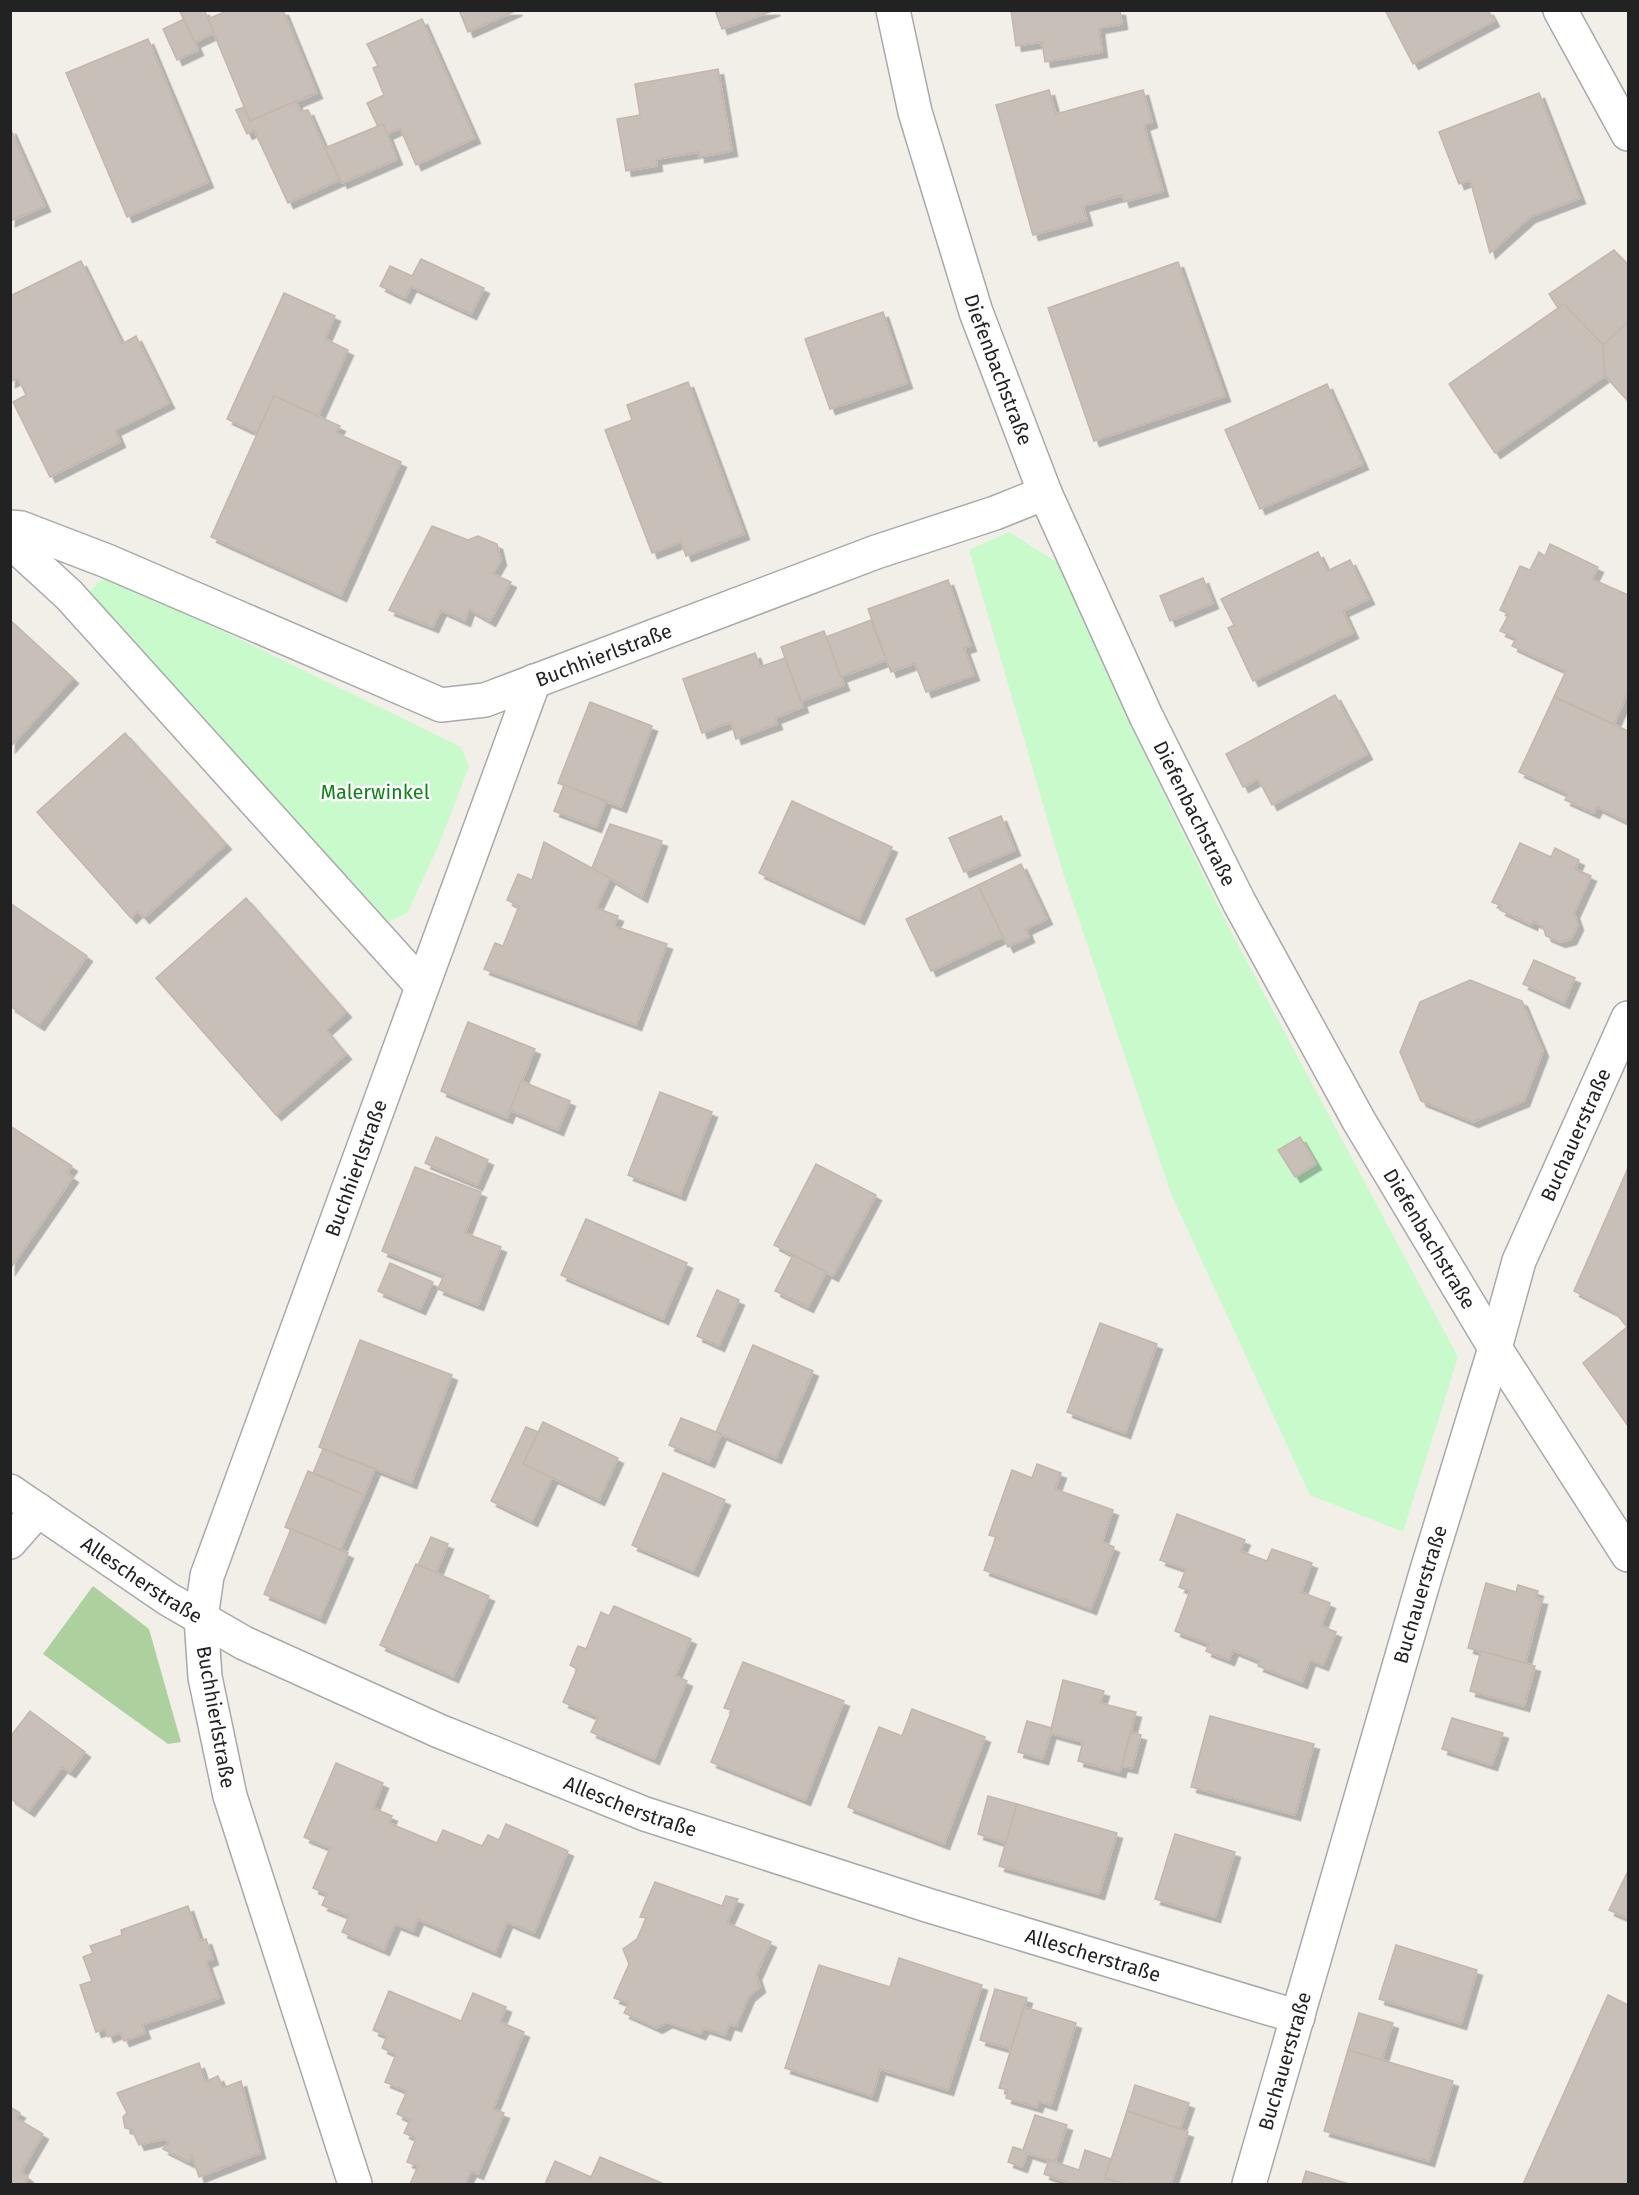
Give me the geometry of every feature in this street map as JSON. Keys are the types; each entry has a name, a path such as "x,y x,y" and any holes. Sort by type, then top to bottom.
{"street":[{"name":"Diefenbachstraße","path":"893,10 915,112 976,312 1045,493 1146,716 1239,902 1359,1121 1495,1348 1629,1555"},
{"path":"1560,10 1629,134"},
{"name":"Buchhierlstraße","path":"355,2184 230,1796 205,1677 201,1618 207,1576 534,681 864,556 995,513 1045,493"},
{"path":"10,527 21,528 107,561 441,705 485,700 534,681"},
{"path":"10,541 69,595 422,986"},
{"name":"Buchauerstraße","path":"1249,2184 1428,1563 1520,1261 1629,1018"},
{"name":"Allescherstraße","path":"10,1491 168,1599 244,1643 428,1726 645,1814 927,1905 1298,2017"},
{"path":"10,1542 38,1510"}],"green space":[{"path":"1009,532 1058,563 1131,726 1230,930 1458,1357 1403,1532 1310,1495 1172,1196 1063,873 969,550"},
{"name":"Malerwinkel","path":"106,574 461,747 469,766 440,842 408,912 389,922 86,596"},
{"path":"93,1586 149,1629 181,1742 168,1744 43,1654"}],"building":[{"path":"179,10 204,10 214,33 195,42"},
{"path":"229,10 283,10 317,93 250,121 208,19"},
{"path":"459,10 517,10 468,32"},
{"path":"715,10 775,10 722,29"},
{"path":"1011,10 1120,10 1122,24 1099,28 1102,52 1045,62 1042,42 1016,46"},
{"path":"1385,10 1488,10 1494,21 1413,64"},
{"path":"184,19 198,50 177,60 163,29"},
{"path":"422,19 475,138 416,165 400,128 387,134 383,124 378,127 367,103 384,95 373,68 378,66 367,44"},
{"path":"148,39 208,182 127,217 66,73"},
{"path":"718,69 732,151 699,157 699,152 656,159 657,166 626,171 617,119 640,115 635,84"},
{"path":"1049,90 1056,114 1143,90 1152,122 1144,125 1163,191 1124,202 1122,195 1083,206 1087,220 1033,235 996,105"},
{"path":"1539,93 1580,198 1530,217 1490,253 1470,180 1459,184 1439,132"},
{"path":"296,101 300,111 308,110 339,180 288,203 254,130 247,134 236,110 244,107 250,121"},
{"path":"383,124 397,159 342,183 325,148"},
{"path":"10,128 45,206 10,221"},
{"path":"1614,250 1628,265 1628,322 1603,345 1564,304 1558,308 1549,294"},
{"path":"421,259 484,288 471,314 411,286 405,298 380,286 390,266 412,276"},
{"path":"81,261 122,344 136,336 169,403 115,430 120,442 50,477 13,402 26,395 18,378 10,382 10,296"},
{"path":"1178,262 1225,396 1094,441 1048,308"},
{"path":"284,293 335,316 325,339 348,350 318,416 274,396 257,433 227,419"},
{"path":"1564,304 1603,345 1605,376 1495,453 1449,384"},
{"path":"883,312 907,383 830,409 805,339"},
{"path":"1628,322 1628,401 1605,376 1603,345"},
{"path":"688,382 744,534 686,556 681,542 652,553 605,430 632,420 627,405"},
{"path":"1327,384 1363,464 1260,509 1225,430"},
{"path":"274,396 340,426 336,433 401,462 341,596 211,537"},
{"path":"432,526 468,540 478,536 497,544 501,560 493,574 511,582 490,621 469,609 465,621 441,610 433,627 389,610"},
{"path":"1550,544 1598,567 1592,579 1628,595 1628,692 1614,724 1554,697 1566,671 1512,646 1516,638 1500,631 1509,614 1500,610 1520,566 1530,570 1539,552 1545,556"},
{"path":"1318,552 1327,571 1350,560 1369,599 1343,611 1353,633 1253,681 1228,628 1234,625 1221,599"},
{"path":"1203,578 1213,603 1170,621 1160,596"},
{"path":"948,580 971,646 964,648 974,675 926,692 915,663 891,672 868,609"},
{"path":"10,620 73,678 10,747"},
{"path":"871,620 886,660 840,677 826,637"},
{"path":"824,631 844,685 801,701 781,647"},
{"path":"755,653 760,667 785,658 803,707 775,718 777,724 736,739 731,722 702,733 683,679"},
{"path":"1335,695 1367,754 1272,805 1258,779 1243,787 1226,754"},
{"path":"1554,697 1628,731 1628,822 1597,807 1594,813 1565,800 1568,794 1519,772"},
{"path":"590,702 652,726 621,807 558,783"},
{"path":"125,733 226,844 144,918 138,911 131,918 37,812"},
{"path":"564,785 606,801 596,827 554,811"},
{"path":"792,801 892,847 859,919 759,873"},
{"path":"1001,816 1015,850 964,872 949,838"},
{"path":"610,824 662,841 642,897 592,868"},
{"path":"544,842 610,878 596,908 618,916 614,926 667,944 636,1025 484,969 495,943 503,946 519,906 507,900 518,874 532,880"},
{"path":"1520,843 1551,857 1555,848 1579,860 1575,869 1591,876 1574,913 1578,925 1571,939 1560,942 1546,936 1543,926 1533,921 1532,925 1500,910 1502,906 1492,902"},
{"path":"1021,864 1047,919 1026,929 1029,937 1008,947 978,885"},
{"path":"978,885 1003,937 931,971 906,919"},
{"path":"246,898 346,1012 326,1030 346,1054 276,1115 156,978"},
{"path":"10,903 87,956 39,1025 10,1006"},
{"path":"1534,960 1575,978 1564,1003 1523,984"},
{"path":"1470,980 1522,1001 1543,1051 1524,1101 1473,1122 1421,1101 1400,1052 1420,1002"},
{"path":"468,1022 535,1049 507,1118 441,1091"},
{"path":"521,1081 570,1101 558,1130 510,1110"},
{"path":"660,1092 712,1112 680,1195 628,1175"},
{"path":"10,1126 72,1166 67,1173 73,1177 10,1269"},
{"path":"436,1137 488,1160 477,1185 425,1163"},
{"path":"1300,1137 1316,1164 1295,1177 1278,1150"},
{"path":"816,1164 876,1195 833,1276 774,1245"},
{"path":"415,1167 481,1192 465,1233 501,1247 478,1305 438,1289 444,1275 382,1251"},
{"path":"1628,1168 1628,1426 1583,1363 1627,1327 1615,1312 1574,1291"},
{"path":"586,1219 687,1263 663,1319 561,1275"},
{"path":"793,1255 826,1272 808,1307 775,1291"},
{"path":"390,1263 433,1282 420,1309 378,1291"},
{"path":"717,1290 739,1300 719,1346 697,1336"},
{"path":"1100,1323 1157,1344 1125,1433 1067,1412"},
{"path":"360,1340 452,1375 411,1483 319,1447"},
{"path":"753,1345 813,1371 776,1458 716,1432"},
{"path":"681,1418 721,1434 709,1462 669,1445"},
{"path":"543,1422 618,1458 599,1500 523,1464"},
{"path":"526,1427 538,1432 523,1464 552,1478 532,1521 491,1501"},
{"path":"323,1449 375,1469 364,1495 313,1473"},
{"path":"1037,1464 1061,1473 1055,1489 1113,1510 1102,1542 1114,1547 1091,1609 984,1570 996,1537 989,1535 1012,1470 1032,1478"},
{"path":"308,1471 364,1495 340,1550 285,1527"},
{"path":"663,1473 725,1500 693,1571 632,1545"},
{"path":"1177,1514 1245,1540 1240,1551 1267,1561 1272,1549 1312,1563 1301,1592 1330,1603 1321,1626 1336,1632 1323,1665 1310,1660 1302,1683 1258,1666 1260,1661 1233,1650 1229,1660 1206,1651 1209,1644 1175,1631 1190,1591 1179,1587 1186,1569 1160,1560"},
{"path":"291,1529 348,1553 320,1618 264,1594"},
{"path":"431,1537 448,1544 436,1573 418,1565"},
{"path":"416,1564 489,1596 453,1677 380,1645"},
{"path":"1486,1583 1516,1592 1518,1585 1538,1591 1536,1598 1542,1599 1525,1663 1468,1648"},
{"path":"614,1606 691,1639 675,1676 687,1681 654,1759 591,1732 598,1717 563,1702 577,1669 570,1665 578,1646 586,1649 601,1612 609,1616"},
{"path":"1481,1651 1535,1666 1524,1706 1470,1691"},
{"path":"743,1662 844,1701 805,1800 711,1762 732,1710 724,1708"},
{"path":"1063,1680 1104,1691 1100,1703 1136,1712 1120,1772 1078,1761 1083,1742 1050,1733"},
{"path":"912,1709 985,1737 944,1844 848,1807 879,1727 902,1736"},
{"path":"30,1711 85,1752 70,1772 62,1767 29,1811 10,1798 10,1737"},
{"path":"1210,1716 1314,1744 1295,1815 1191,1787"},
{"path":"1452,1718 1503,1733 1492,1765 1442,1749"},
{"path":"1027,1721 1052,1728 1043,1759 1018,1752"},
{"path":"1131,1732 1141,1735 1132,1768 1122,1766"},
{"path":"336,1763 383,1783 373,1808 392,1816 389,1823 437,1843 443,1830 482,1846 488,1835 499,1840 506,1824 568,1851 534,1933 507,1922 495,1952 418,1919 413,1931 395,1924 384,1950 342,1932 349,1916 322,1905 327,1894 313,1888 330,1848 304,1837"},
{"path":"988,1796 1017,1804 1006,1843 978,1834"},
{"path":"1017,1804 1117,1833 1099,1894 999,1866"},
{"path":"1175,1834 1235,1852 1215,1917 1155,1899"},
{"path":"1628,1871 1628,1918 1609,1910"},
{"path":"655,1882 722,1906 726,1896 738,1899 727,1923 771,1942 756,1975 760,1987 749,1996 736,2026 729,2024 725,2035 704,2028 700,2034 667,2022 657,2028 624,2013 629,2003 614,1998 629,1964 623,1949 637,1939 646,1918 640,1917"},
{"path":"188,1906 200,1941 206,1939 213,1959 206,1962 219,1998 142,2025 145,2033 124,2041 120,2032 108,2037 105,2029 96,2032 80,1985 92,1981 83,1957 93,1953 90,1946 122,1935 121,1930"},
{"path":"1396,1945 1477,1970 1461,2024 1379,1999"},
{"path":"899,1958 982,1985 948,2090 880,2069 872,2096 785,2068 819,1965 890,1987"},
{"path":"995,1989 1027,1998 1011,2049 980,2040"},
{"path":"389,1991 461,2021 473,1993 506,2007 500,2022 524,2032 493,2109 504,2113 478,2174 471,2171 465,2184 410,2184 418,2166 407,2162 416,2138 404,2133 410,2120 397,2114 407,2091 385,2082 396,2054 382,2048 387,2036 373,2030"},
{"path":"1608,1995 1628,2005 1628,2184 1523,2184"},
{"path":"1024,2007 1076,2023 1051,2105 1039,2101 1037,2107 1006,2098 1008,2090 999,2088"},
{"path":"1359,2013 1393,2023 1382,2060 1348,2050"},
{"path":"1348,2050 1453,2081 1429,2161 1324,2131"},
{"path":"199,2063 205,2082 218,2076 223,2088 241,2081 260,2153 199,2177 192,2155 189,2162 163,2149 169,2142 164,2139 139,2145 132,2130 125,2128 123,2117 127,2113 117,2093"},
{"path":"1135,2085 1189,2103 1180,2129 1127,2111"},
{"path":"10,2107 20,2113 16,2118 43,2134 21,2172 28,2177 24,2184 10,2184"},
{"path":"1127,2111 1188,2132 1171,2184 1125,2184 1105,2178"},
{"path":"1035,2115 1067,2125 1055,2162 1027,2153 1022,2167 1008,2162 1013,2147 1023,2150"},
{"path":"1085,2150 1111,2159 1105,2178 1116,2182 1115,2184 1072,2184 1044,2174 1049,2160 1079,2170"},
{"path":"600,2157 664,2184 545,2184 555,2161 591,2177"},
{"path":"1306,2171 1349,2184 1302,2184"}]}
